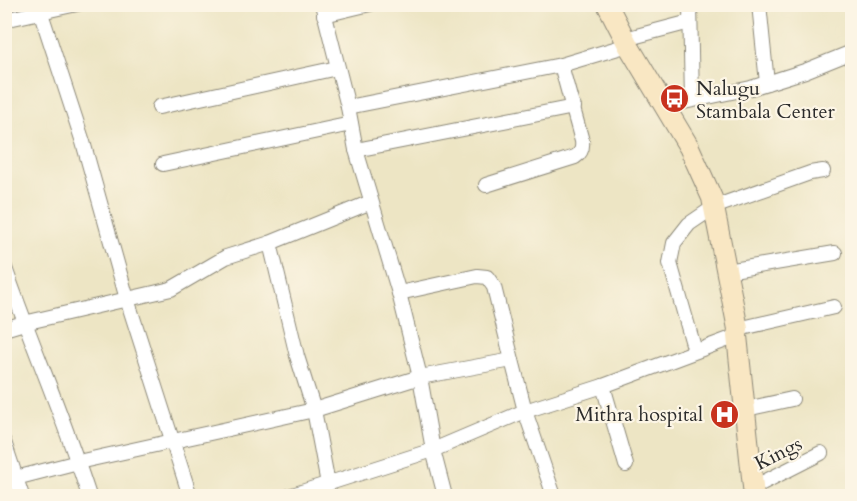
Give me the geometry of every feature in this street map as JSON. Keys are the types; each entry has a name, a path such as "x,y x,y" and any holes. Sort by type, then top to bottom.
{"street":[{"path":"4,20 40,9 78,4"},
{"path":"370,4 323,10 357,150 399,293 420,377 433,450 445,496"},
{"path":"607,4 689,147 712,198 738,333 754,492"},
{"path":"690,4 692,100"},
{"path":"759,4 767,83"},
{"path":"40,9 83,142 151,378 190,496"},
{"path":"348,107 561,65 690,22"},
{"path":"665,106 767,83 806,71 852,52"},
{"path":"486,185 575,158 580,154 583,148 582,141 561,65"},
{"path":"159,107 337,68"},
{"path":"357,150 574,107"},
{"path":"163,164 351,124"},
{"path":"695,351 670,263 674,243 689,224 714,207 810,173 823,171"},
{"path":"4,329 24,322 171,289 226,257 270,243 371,202"},
{"path":"270,243 297,356 314,410 328,484"},
{"path":"727,271 835,253"},
{"path":"4,265 89,496"},
{"path":"399,293 477,276 487,277 494,287 525,411 554,496"},
{"path":"289,496 433,450 525,411 603,386 738,333 834,307"},
{"path":"11,480 78,462 314,410 420,377 512,360"},
{"path":"603,386 626,465"},
{"path":"746,409 792,399"},
{"path":"4,442 11,480 22,496"},
{"name":"Kings","path":"754,492 821,453"}],"place":[{"name":"Nalugu Stambala Center","path":"675,99"},
{"name":"Mithra hospital","path":"724,414"}]}
